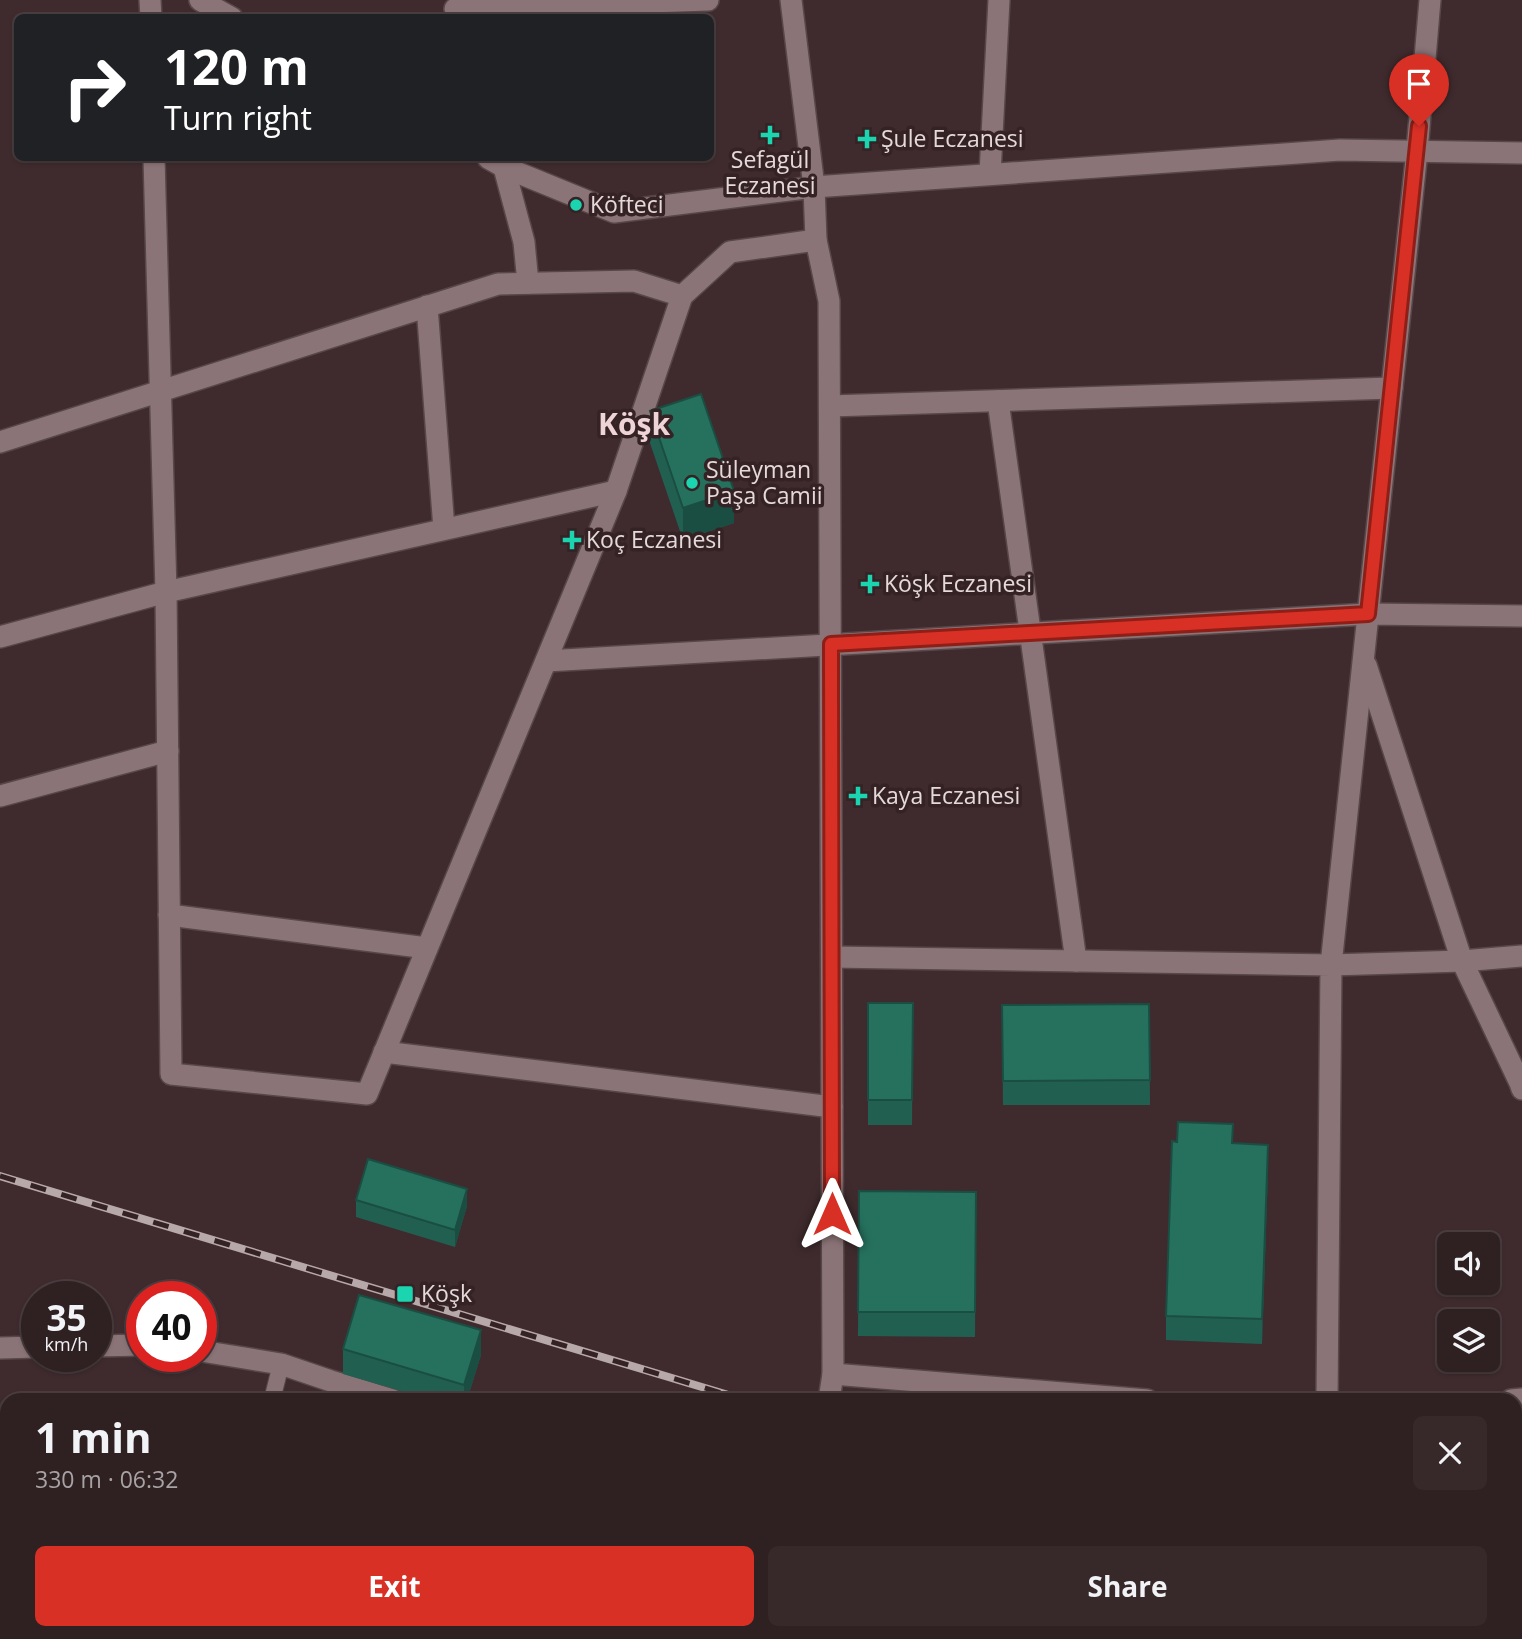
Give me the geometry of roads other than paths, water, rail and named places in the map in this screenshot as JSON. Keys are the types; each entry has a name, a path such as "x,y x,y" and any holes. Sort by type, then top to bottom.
{"street":[{"path":"200,0 225,14"},
{"path":"455,9 708,0"},
{"path":"791,0 814,187 816,240 830,301 833,1374 830,1393"},
{"path":"990,174 999,0"},
{"path":"1327,1393 1331,965 1417,151 1430,0"},
{"path":"498,161 614,212 814,187 1340,150 1522,153"},
{"path":"154,161 166,592 171,1074 367,1094 616,491 682,296 730,252 816,240"},
{"path":"498,161 524,242 528,283"},
{"path":"0,442 498,284 634,281 682,296"},
{"path":"426,306 444,529"},
{"path":"830,406 1392,388"},
{"path":"998,401 1076,961"},
{"path":"0,637 166,592 616,491"},
{"path":"546,661 1368,614 1522,616"},
{"path":"1364,657 1462,961 1522,1089"},
{"path":"0,796 168,751"},
{"path":"169,915 427,948"},
{"path":"832,957 1331,965 1462,961 1522,956"},
{"path":"384,1052 832,1107"},
{"path":"0,1348 21,1347"},
{"path":"217,1354 281,1364 370,1393"},
{"path":"833,1374 1062,1393"}],"lane":[{"path":"274,1393 281,1364"}],"railway":[{"path":"0,1176 722,1393"}],"place":[{"name":"Sefagül Eczanesi","path":"770,135"},
{"name":"Şule Eczanesi","path":"867,139"},
{"name":"Köfteci","path":"576,205"},
{"name":"Süleyman Paşa Camii","path":"692,483"},
{"name":"Koç Eczanesi","path":"572,540"},
{"name":"Köşk Eczanesi","path":"870,584"},
{"name":"Kaya Eczanesi","path":"858,796"},
{"name":"Köşk","path":"405,1294"}],"district":[{"name":"Köşk","path":"634,425"}]}
